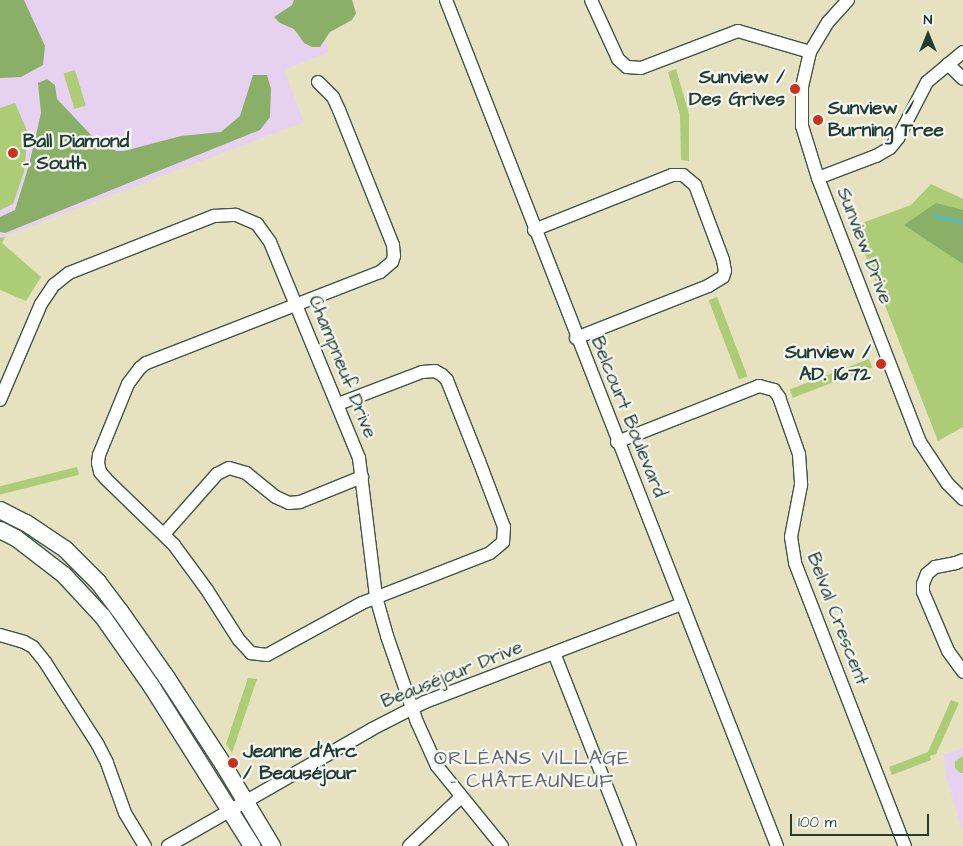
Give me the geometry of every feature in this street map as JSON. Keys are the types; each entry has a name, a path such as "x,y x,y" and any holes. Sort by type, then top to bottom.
{"main road":[{"path":"0,510 26,523 65,550 98,582 167,678 272,846"},
{"path":"0,530 39,554 85,595 152,687 252,846"}],"street":[{"name":"Belcourt Boulevard","path":"446,0 576,338 777,846"},
{"path":"591,0 618,59 627,68 641,68 738,32 810,52"},
{"name":"Sunview Drive","path":"848,0 828,22 810,52 802,87 800,110 806,144 920,442 947,482 963,499"},
{"path":"818,178 876,156 890,148 898,138 927,82 963,52"},
{"path":"948,64 963,79"},
{"path":"318,82 333,97 339,110 393,245 394,256 388,267 380,272 154,360 140,368 134,375 102,446 98,463 100,472 106,479 164,534 207,590 239,640 251,653 267,654 327,621 376,598 490,553 503,542 504,528 447,380 442,375 435,371 422,372 338,404"},
{"path":"534,230 672,175 683,175 695,185 723,260 725,272 723,277 708,286 576,338"},
{"name":"Champneuf Drive","path":"0,400 41,304 54,285 62,278 80,268 214,216 236,215 248,219 264,232 356,449 362,477 376,598 387,636 413,708 437,766 502,846"},
{"name":"Belval Crescent","path":"617,442 759,386 774,390 779,397 800,454 801,485 791,537 795,563 905,846"},
{"path":"164,534 217,474 229,468 246,473 276,497 289,503 300,502 362,477"},
{"path":"963,560 935,566 927,574 923,584 923,592 948,652 963,672"},
{"name":"Beauséjour Drive","path":"168,846 413,708 682,604"},
{"path":"0,635 24,642 33,647 45,662 102,754 125,813 145,846"},
{"path":"554,653 630,846"},
{"path":"408,846 461,797"}],"shaded area":[{"path":"0,0 308,0 329,52 284,70 304,122 0,238"},
{"path":"963,748 963,831 947,780 943,754"}],"green space":[{"path":"0,0 24,0 45,46 43,65 21,77 0,78"},
{"path":"294,0 352,0 356,13 352,20 330,32 320,47 312,47 304,43 294,29 280,23 274,17 292,5"},
{"path":"676,69 689,114 689,161 681,160 680,115 668,72"},
{"path":"75,70 86,105 74,109 64,74"},
{"path":"253,75 267,75 271,89 270,117 260,130 5,233 0,232 0,217 15,210 29,165 41,113 38,83 47,79 55,85 57,99 91,135 116,151 124,151 181,136 221,132 240,116"},
{"name":"Ball Diamond - South","path":"15,103 28,133 24,172 13,204 0,210 0,108"},
{"path":"931,184 963,199 963,427 938,441 854,226 911,205"},
{"path":"936,203 963,210 963,264 904,225"},
{"path":"5,237 2,243 41,277 26,301 0,290 0,238"},
{"path":"717,297 747,376 739,380 709,300"},
{"path":"869,359 872,367 793,398 790,389"},
{"path":"77,467 79,475 0,494 0,486"},
{"path":"248,678 257,679 232,753 226,744"},
{"path":"951,700 959,703 936,754 930,756 931,760 892,775 889,767 928,752"},
{"path":"963,756 963,773 960,773 955,768 955,761"}],"waterway":[{"path":"935,215 963,222"}],"place":[{"name":"Sunview / Des Grives","path":"795,89"},
{"name":"Sunview / Burning Tree","path":"818,120"},
{"name":"Ball Diamond - South","path":"13,153"},
{"name":"Sunview / AD. 1672","path":"881,364"},
{"name":"Jeanne d'Arc / Beauséjour","path":"233,763"}],"district":[{"name":"ORLÉANS VILLAGE - CHÂTEAUNEUF","path":"532,770"}]}
